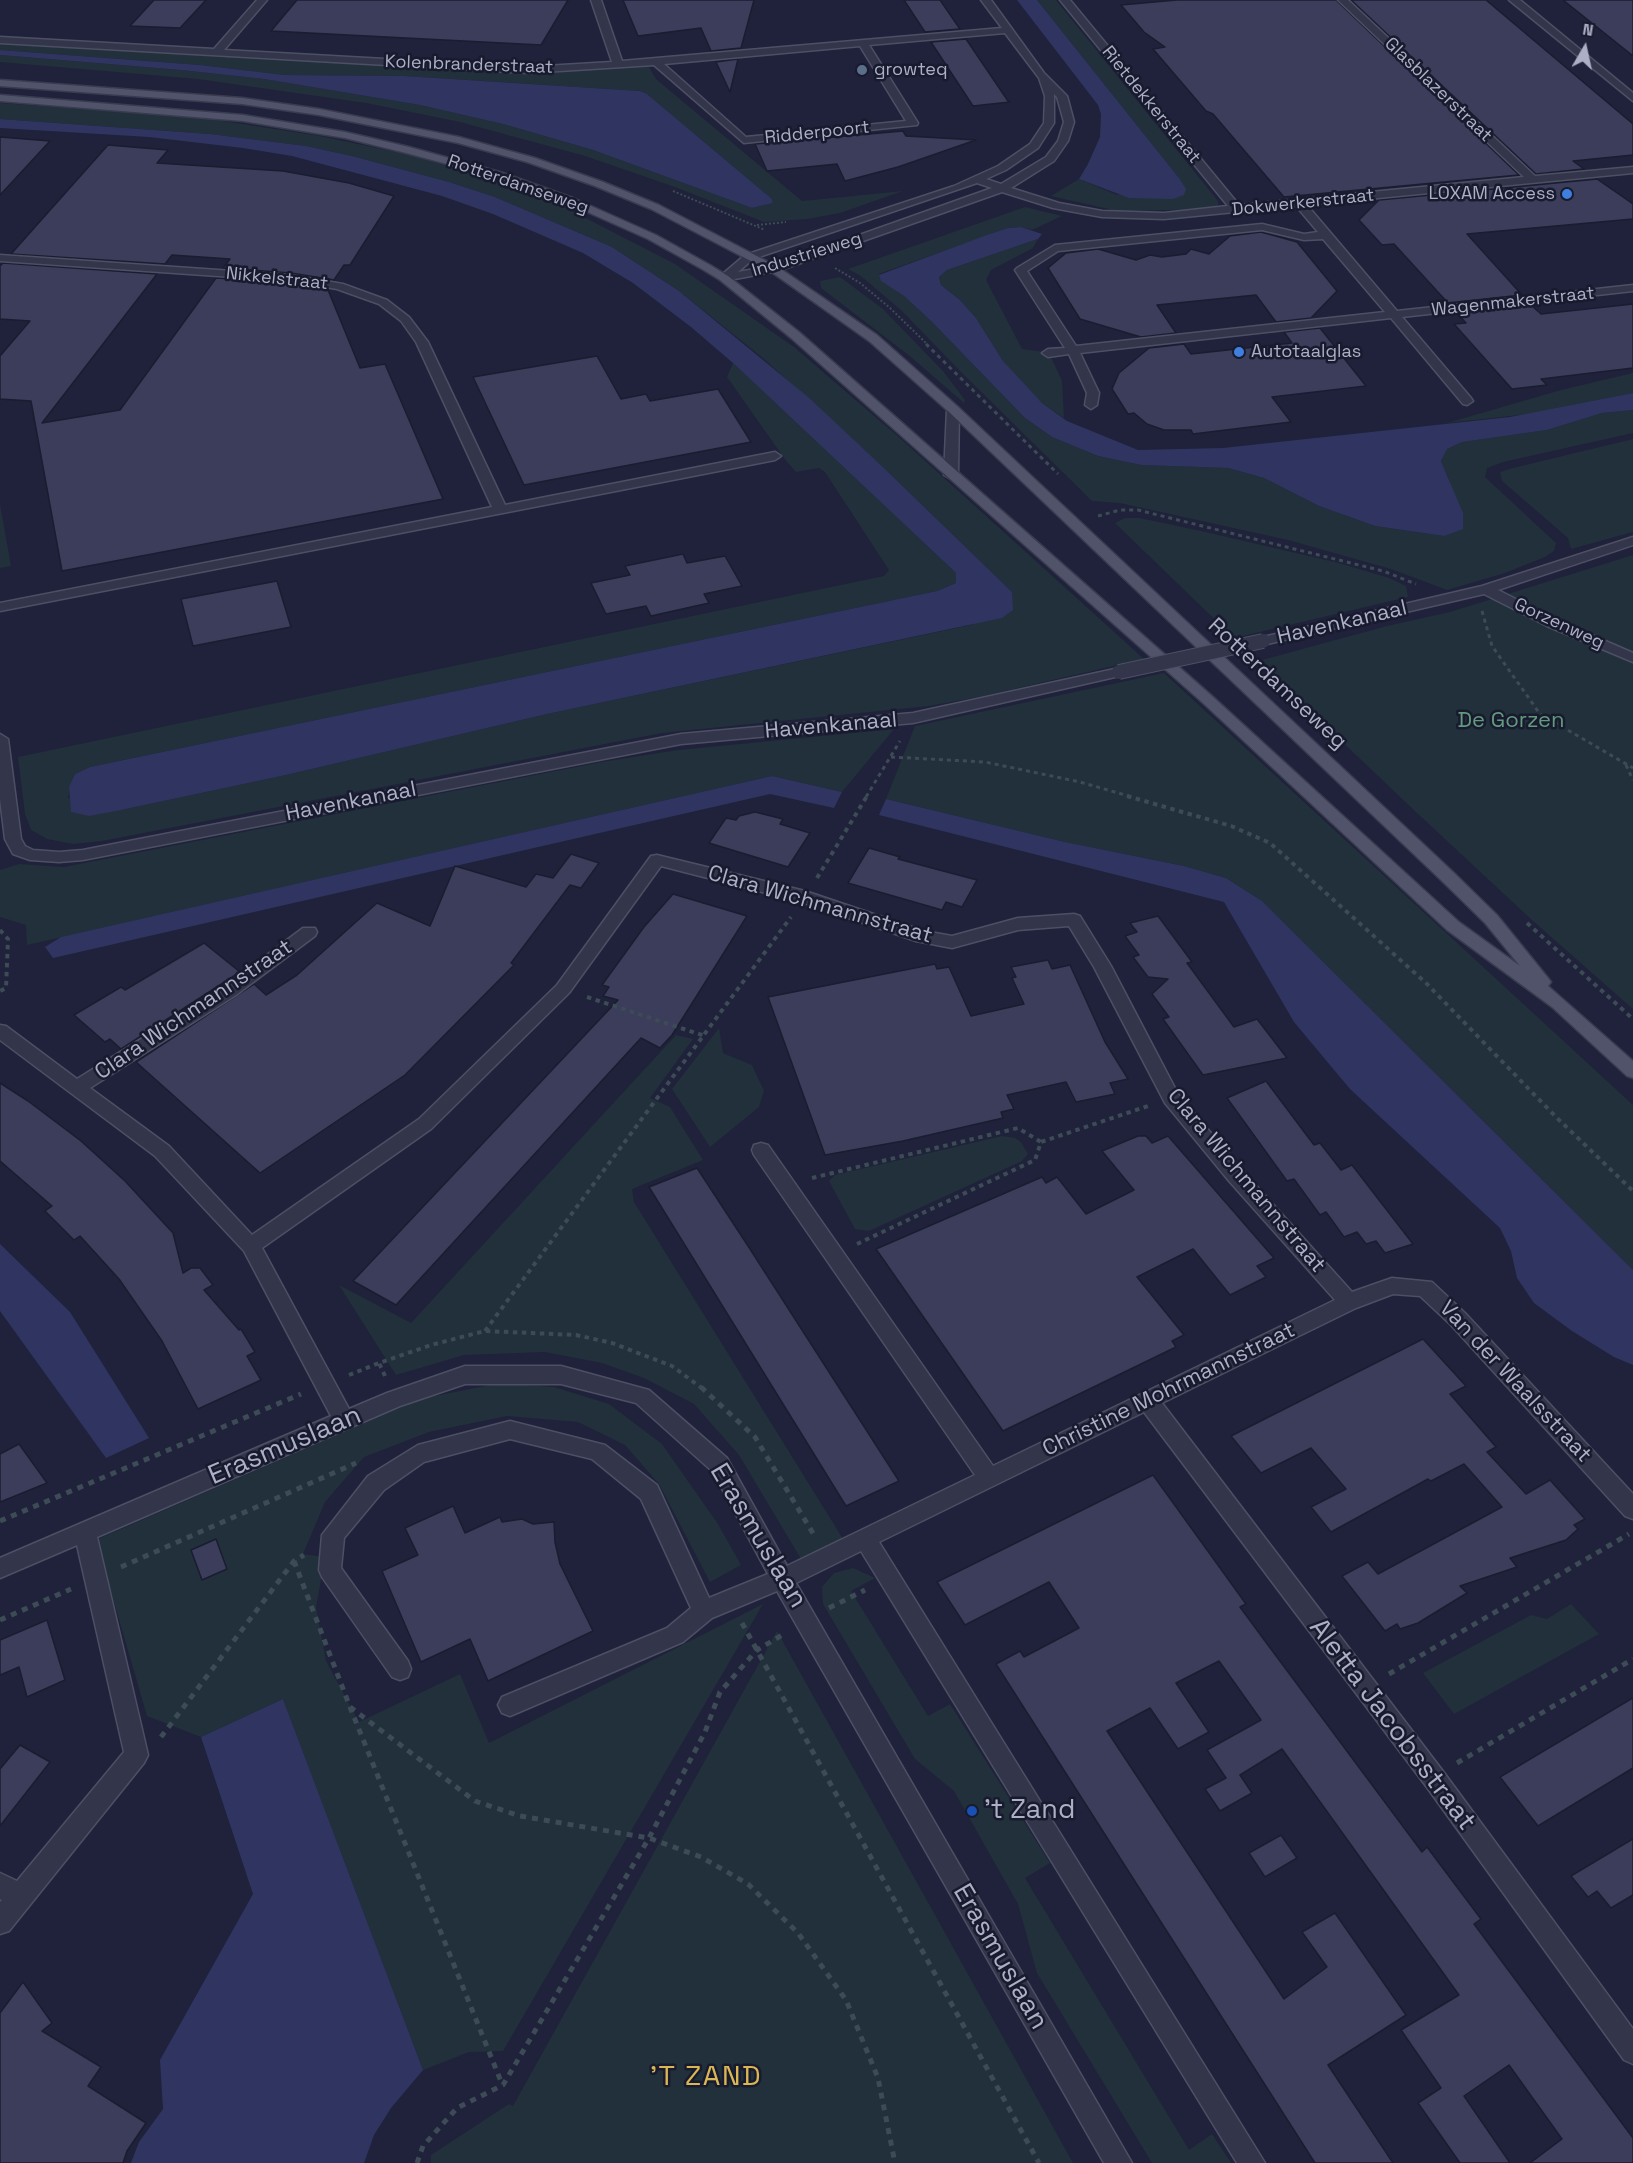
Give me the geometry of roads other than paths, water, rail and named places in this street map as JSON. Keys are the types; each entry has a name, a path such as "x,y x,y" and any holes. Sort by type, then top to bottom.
{"main road":[{"name":"Rotterdamseweg","path":"0,83 242,101 320,112 459,140 531,160 599,183 655,207 774,269 873,338 953,409 1448,876 1491,919 1558,1003"},
{"name":"Rotterdamseweg","path":"0,98 243,118 345,135 410,150 500,176 569,200 652,237 724,278 795,335 951,475 1209,700 1452,926 1558,1003 1633,1071"}],"street":[{"path":"217,51 262,0"},
{"path":"596,0 618,65"},
{"name":"Industrieweg","path":"724,278 774,269 1000,189 1050,159 1063,141 1069,122 1062,96 1041,75 986,0"},
{"name":"Rietdekkerstraat","path":"1065,0 1238,210"},
{"name":"Glasblazerstraat","path":"1343,0 1533,180"},
{"path":"1514,0 1633,98"},
{"name":"Kolenbranderstraat","path":"0,40 528,70 656,62 1008,30"},
{"name":"Ridderpoort","path":"656,62 744,140 913,123 862,44"},
{"name":"Industrieweg","path":"724,278 749,257 976,180 1002,168 1034,146 1050,123 1050,96 1041,75"},
{"name":"Dokwerkerstraat","path":"976,180 1057,206 1102,214 1164,216 1632,171"},
{"path":"1300,204 1467,401"},
{"path":"1091,405 1093,393 1073,351 1021,270 1055,248 1262,227 1304,237 1326,235"},
{"name":"Nikkelstraat","path":"0,258 291,278 339,286 383,302 405,319 422,342 500,509"},
{"name":"Wagenmakerstraat","path":"1048,353 1633,288"},
{"path":"951,475 953,409"},
{"path":"0,607 775,456"},
{"name":"Havenkanaal","path":"0,739 13,839 19,850 30,855 59,857 83,855 681,739 913,718 1442,600 1481,590 1633,541"},
{"name":"Gorzenweg","path":"1481,590 1633,658"},
{"name":"Clara Wichmannstraat","path":"251,1246 425,1124 563,989 657,860 805,897 922,937 952,942 1018,924 1074,920 1102,966 1172,1098 1236,1176 1349,1302"},
{"name":"Clara Wichmannstraat","path":"78,1087 230,991 309,932"},
{"name":"Clara Wichmannstraat","path":"0,1031 162,1151 251,1246 344,1420"},
{"path":"761,1150 989,1478"},
{"name":"Van der Waalsstraat","path":"1349,1302 1392,1286 1425,1288 1458,1319 1633,1509"},
{"name":"Christine Mohrmannstraat","path":"510,1706 675,1635 704,1611 782,1579 1349,1302"},
{"name":"Erasmuslaan","path":"0,1568 394,1399 465,1375 561,1375 642,1396 720,1465 782,1579 1119,2163"},
{"name":"Aletta Jacobsstraat","path":"1148,1401 1434,1778 1633,2051"},
{"path":"400,1669 330,1570 333,1535 376,1483 418,1454 510,1430 598,1451 649,1492 704,1611"},
{"path":"0,1923 10,1891 136,1755 85,1532"},
{"path":"865,1539 1252,2163"}],"water":[{"path":"1017,0 1037,0 1179,178 1186,189 1184,195 1173,199 1129,198 1079,179 1100,137 1101,114 1098,105"},
{"path":"0,50 200,65 285,75 404,76 640,91 647,94 772,199 773,203 752,208 593,150 503,124 420,105 264,79 0,55"},
{"path":"0,119 210,134 306,146 449,182 495,197 612,247 679,291 808,397 1012,592 1013,610 1002,618 547,714 286,775 89,816 71,812 69,787 75,774 90,767 937,591 956,583 956,573 733,363 691,327 633,283 583,253 493,214 442,196 292,156 149,137 0,128"},
{"path":"1021,227 1042,234 1038,239 947,270 939,277 941,285 960,300 976,318 1003,361 1042,403 1067,421 1138,450 1223,448 1510,417 1633,393 1633,410 1602,413 1547,430 1462,442 1447,449 1441,461 1463,513 1463,529 1444,536 1375,526 1319,506 1264,478 1228,468 1141,465 1098,456 1052,437 1025,418 931,321 904,296 881,281 879,275 984,236 1008,228"},
{"path":"772,776 842,792 834,808 770,794 53,958 45,947 61,937"},
{"path":"886,799 1065,842 1184,866 1226,878 1262,901 1633,1270 1633,1365 1614,1357 1572,1331 1534,1303 1517,1278 1511,1251 1500,1228 1350,1089 1294,1022 1224,902 879,815"},
{"path":"0,1244 70,1312 149,1438 106,1458 0,1311"},
{"path":"283,1699 423,2070 391,2108 374,2135 364,2163 131,2163 139,2142 163,2109 160,2060 253,1894 201,1737"}],"place":[{"name":"growteq","path":"862,70"},
{"name":"LOXAM Access","path":"1567,194"},
{"name":"Autotaalglas","path":"1239,352"},
{"name":"'t Zand","path":"972,1811"}],"district":[{"name":"'T ZAND","path":"706,2077"}],"park label":[{"name":"De Gorzen","path":"1511,721"}]}
